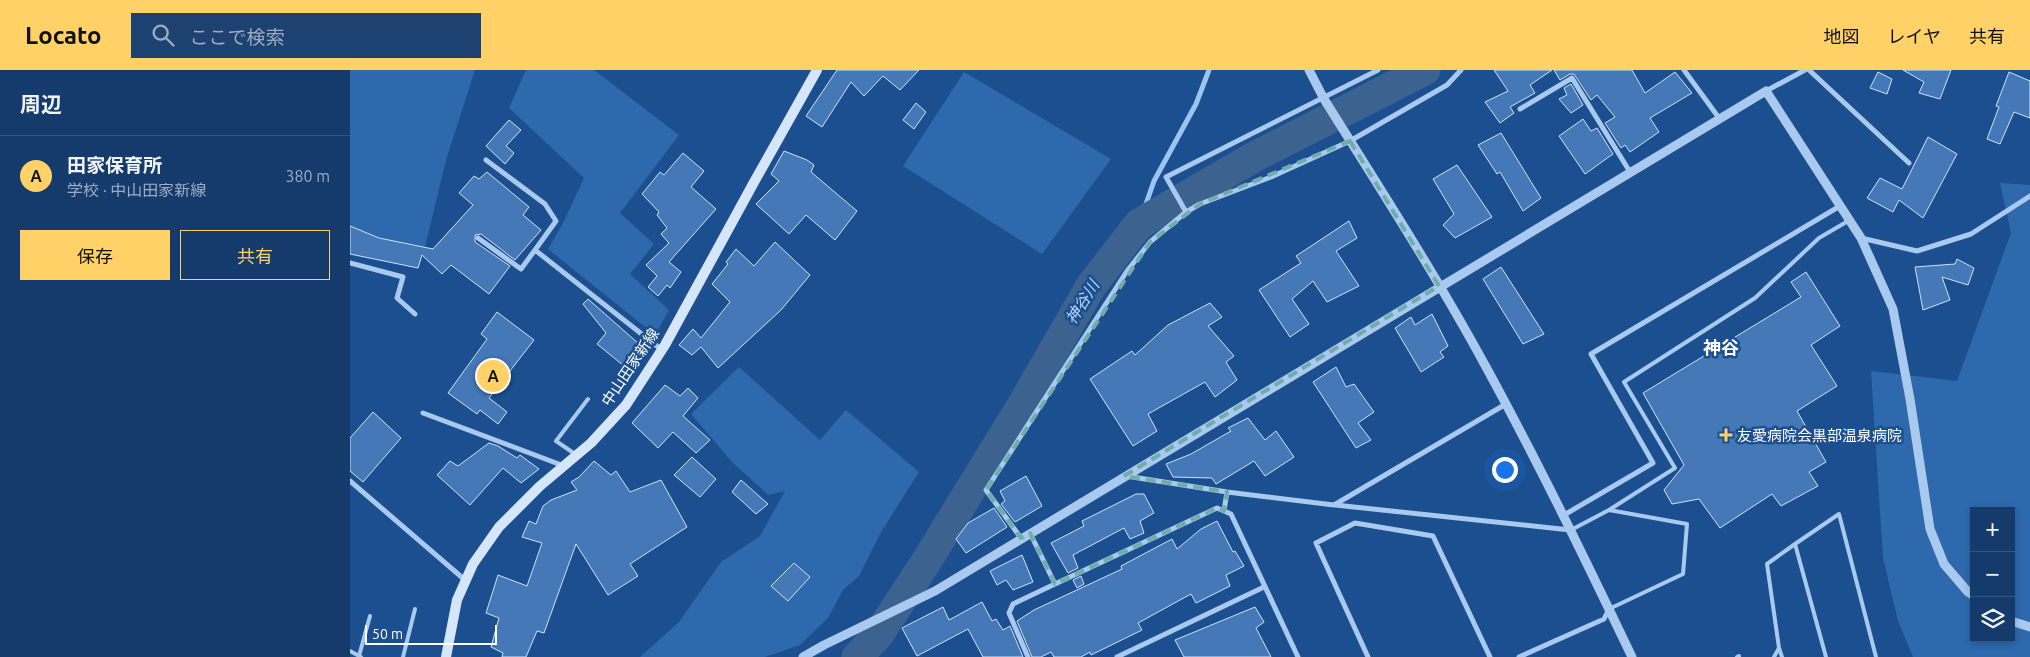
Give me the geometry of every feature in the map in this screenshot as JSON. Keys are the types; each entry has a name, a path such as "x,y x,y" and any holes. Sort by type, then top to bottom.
{"main road":[{"name":"中山田家新線","path":"447,657 457,600 473,564 498,528 540,486 591,443 626,405 662,350 706,273 752,184 817,70"}],"street":[{"path":"1308,70 1439,286 1506,404 1564,515 1632,657"},
{"path":"1186,212 1166,177 1324,99 1378,70"},
{"path":"1021,538 986,490 1127,270 1150,242 1186,212 1200,204 1271,177 1348,138 1447,85 1461,70"},
{"path":"1684,70 1719,118"},
{"path":"803,657 935,591 1719,118 1766,90 1805,70"},
{"path":"1809,70 1909,163"},
{"path":"1520,108 1572,78 1630,172"},
{"path":"1766,90 1861,238 1893,309 1910,398 1930,529 1944,564 1970,593"},
{"path":"478,238 521,269 556,221 544,204 486,160"},
{"path":"1861,238 1917,251 1971,234 2030,196"},
{"path":"1564,515 1653,463 1591,354 1840,206"},
{"path":"535,250 662,350"},
{"path":"350,264 403,277 397,298 415,314"},
{"path":"1334,505 1506,404"},
{"path":"423,413 564,466"},
{"path":"1124,476 1227,492 1334,505 1571,530"},
{"path":"350,481 466,581"},
{"path":"1224,511 1227,492"},
{"path":"1028,657 1008,613 1013,604 1217,508 1231,514 1298,657"},
{"path":"1368,657 1316,543 1355,523 1433,536 1490,657"},
{"path":"1030,533 1054,584"},
{"path":"1117,657 1264,587"},
{"path":"1519,657 1604,620 1609,609"},
{"path":"2015,622 2030,627"}],"lane":[{"path":"1571,530 1609,510 1674,468 1624,382 1755,298 1819,238 1850,220"},
{"path":"576,456 556,441 588,399"},
{"path":"1609,510 1687,524 1683,574 1609,609"},
{"path":"1782,657 1779,648 1767,564 1840,514 1876,657"},
{"path":"1795,544 1826,657"},
{"path":"403,657 415,609"},
{"path":"350,651 360,656 370,616"},
{"path":"1774,657 1779,648"}],"highlighted area":[{"path":"1350,141 1439,286 1124,476 1227,492 1224,511 1217,508 1055,584 1030,533 1021,538 986,490 1150,242 1200,204"}],"shaded area":[{"path":"350,70 475,70 446,160 425,247 379,238 350,226"},
{"path":"526,70 594,70 679,135 620,213 654,244 630,274 669,310 655,335 548,249 562,225 584,178 509,108"},
{"path":"964,72 1111,159 1042,254 903,166"},
{"path":"2000,183 2030,185 2030,657 1913,657 1898,621 1883,558 1871,371 1957,381 2011,233"},
{"path":"739,367 820,440 846,410 919,472 880,534 859,576 843,590 828,618 800,645 765,657 640,657 679,622 721,562 760,536 785,491 768,495 732,462 691,414"}],"building":[{"path":"837,70 919,70 900,90 883,76 864,96 851,82 822,127 806,116"},
{"path":"1494,70 1552,70 1530,85 1535,93 1510,107 1514,113 1500,123 1485,102 1508,91"},
{"path":"1554,70 1632,70 1645,93 1675,72 1692,93 1650,118 1659,132 1630,152 1625,145 1621,148 1605,123 1615,117 1597,95 1591,100 1574,74 1570,74 1560,80"},
{"path":"1903,70 1951,70 1940,99 1919,93 1924,82"},
{"path":"1878,72 1892,79 1887,94 1870,88"},
{"path":"2009,72 2030,81 2030,118 2014,112 2000,144 1987,139 1999,107 1996,106"},
{"path":"1571,84 1583,105 1571,113 1559,99 1567,95 1564,88"},
{"path":"916,103 926,112 914,129 903,120"},
{"path":"1583,119 1591,131 1597,128 1613,154 1585,174 1559,136"},
{"path":"509,120 521,130 506,146 514,153 505,164 486,146"},
{"path":"1501,133 1541,198 1523,211 1500,172 1497,174 1478,145"},
{"path":"1928,137 1957,154 1923,218 1899,200 1893,212 1867,198 1880,178 1902,189"},
{"path":"784,151 807,160 814,165 811,172 857,211 835,240 806,215 789,234 756,204 779,181 771,174"},
{"path":"683,153 704,171 691,187 716,209 669,262 681,272 670,288 667,285 658,296 648,287 657,276 646,265 669,243 661,234 667,228 657,215 659,212 642,194 660,172 664,175"},
{"path":"1457,165 1492,217 1455,238 1443,225 1454,214 1433,179"},
{"path":"487,172 529,207 523,215 541,230 515,260 481,234 475,235 475,242 510,266 489,294 451,265 442,274 422,255 418,268 350,254 350,226 379,238 433,249 473,205 459,193 474,176 479,179"},
{"path":"1349,221 1357,238 1336,251 1359,286 1327,302 1313,281 1292,299 1309,324 1290,337 1259,290 1301,263 1296,256"},
{"path":"775,242 810,275 781,310 718,368 701,347 692,355 679,345 693,329 701,338 730,302 712,284 728,264 726,262 736,249 754,266"},
{"path":"1957,259 1974,268 1968,285 1942,277 1950,300 1923,310 1915,267 1955,264"},
{"path":"1501,267 1544,334 1523,344 1483,279"},
{"path":"1806,272 1840,326 1811,345 1837,386 1797,411 1826,462 1809,472 1818,486 1781,506 1772,494 1720,528 1699,499 1672,504 1664,490 1684,465 1643,393 1801,297 1791,282"},
{"path":"588,299 639,344 624,366 597,344 606,333 583,304"},
{"path":"1210,303 1222,317 1208,326 1234,356 1226,362 1237,380 1215,397 1205,382 1148,414 1157,431 1133,446 1090,379 1132,351 1135,355 1168,325"},
{"path":"497,312 534,340 489,398 507,412 498,424 480,410 477,414 448,393 487,339 481,334"},
{"path":"1432,314 1448,346 1440,352 1444,357 1421,372 1395,328 1411,317 1415,325"},
{"path":"1336,367 1346,387 1354,384 1374,412 1358,423 1371,440 1356,448 1313,382"},
{"path":"665,385 680,396 688,388 698,398 683,416 710,440 696,453 673,432 658,448 632,423"},
{"path":"373,412 401,438 363,482 350,471 350,438"},
{"path":"1248,418 1265,440 1276,431 1294,457 1265,476 1254,461 1216,484 1212,478 1173,477 1166,464 1191,454 1231,431 1228,428"},
{"path":"489,443 498,446 517,458 520,455 539,469 521,483 503,468 470,505 437,475 450,461 458,466"},
{"path":"692,457 716,479 700,497 674,475"},
{"path":"594,461 611,475 616,471 630,492 661,480 687,527 630,564 638,576 608,595 576,544 544,633 537,631 526,657 502,657 503,653 491,647 499,618 486,613 498,575 527,586 542,543 522,537 529,521 536,524 543,506 551,500 577,490 571,482 579,477"},
{"path":"1026,476 1042,506 1015,522 1001,504 1005,501 1000,491"},
{"path":"741,480 768,504 756,514 732,492"},
{"path":"1136,494 1144,494 1154,513 1140,521 1144,533 1130,539 1124,528 1073,555 1078,568 1068,573 1051,543 1084,526 1082,521"},
{"path":"994,508 1007,527 966,553 956,539 968,523"},
{"path":"1217,521 1233,552 1235,551 1244,566 1226,575 1230,586 1196,603 1191,594 1138,623 1142,630 1091,655 1090,652 1081,657 1054,657 1051,652 1041,657 1032,657 1017,621 1034,610 1122,569 1121,566 1172,539 1177,549 1201,529"},
{"path":"1022,555 1033,582 1013,590 1006,580 997,585 990,571"},
{"path":"794,563 810,577 788,601 771,586"},
{"path":"1081,576 1084,584 1077,588 1073,580"},
{"path":"982,602 992,621 996,619 1003,630 1010,626 1023,657 983,657 968,629 917,656 902,628 943,607 949,620"},
{"path":"1255,607 1264,622 1256,628 1271,657 1184,657 1175,640"}],"waterway":[{"path":"1139,224 1154,181 1196,104 1209,70"},
{"name":"神谷川","path":"857,657 878,635 926,562 1023,404 1091,286 1139,224 1254,157 1425,70"}],"place":[{"name":"田家保育所","path":"493,376"},
{"name":"友愛病院会黒部温泉病院","path":"1726,435"}],"district":[{"name":"神谷","path":"1721,347"}]}
